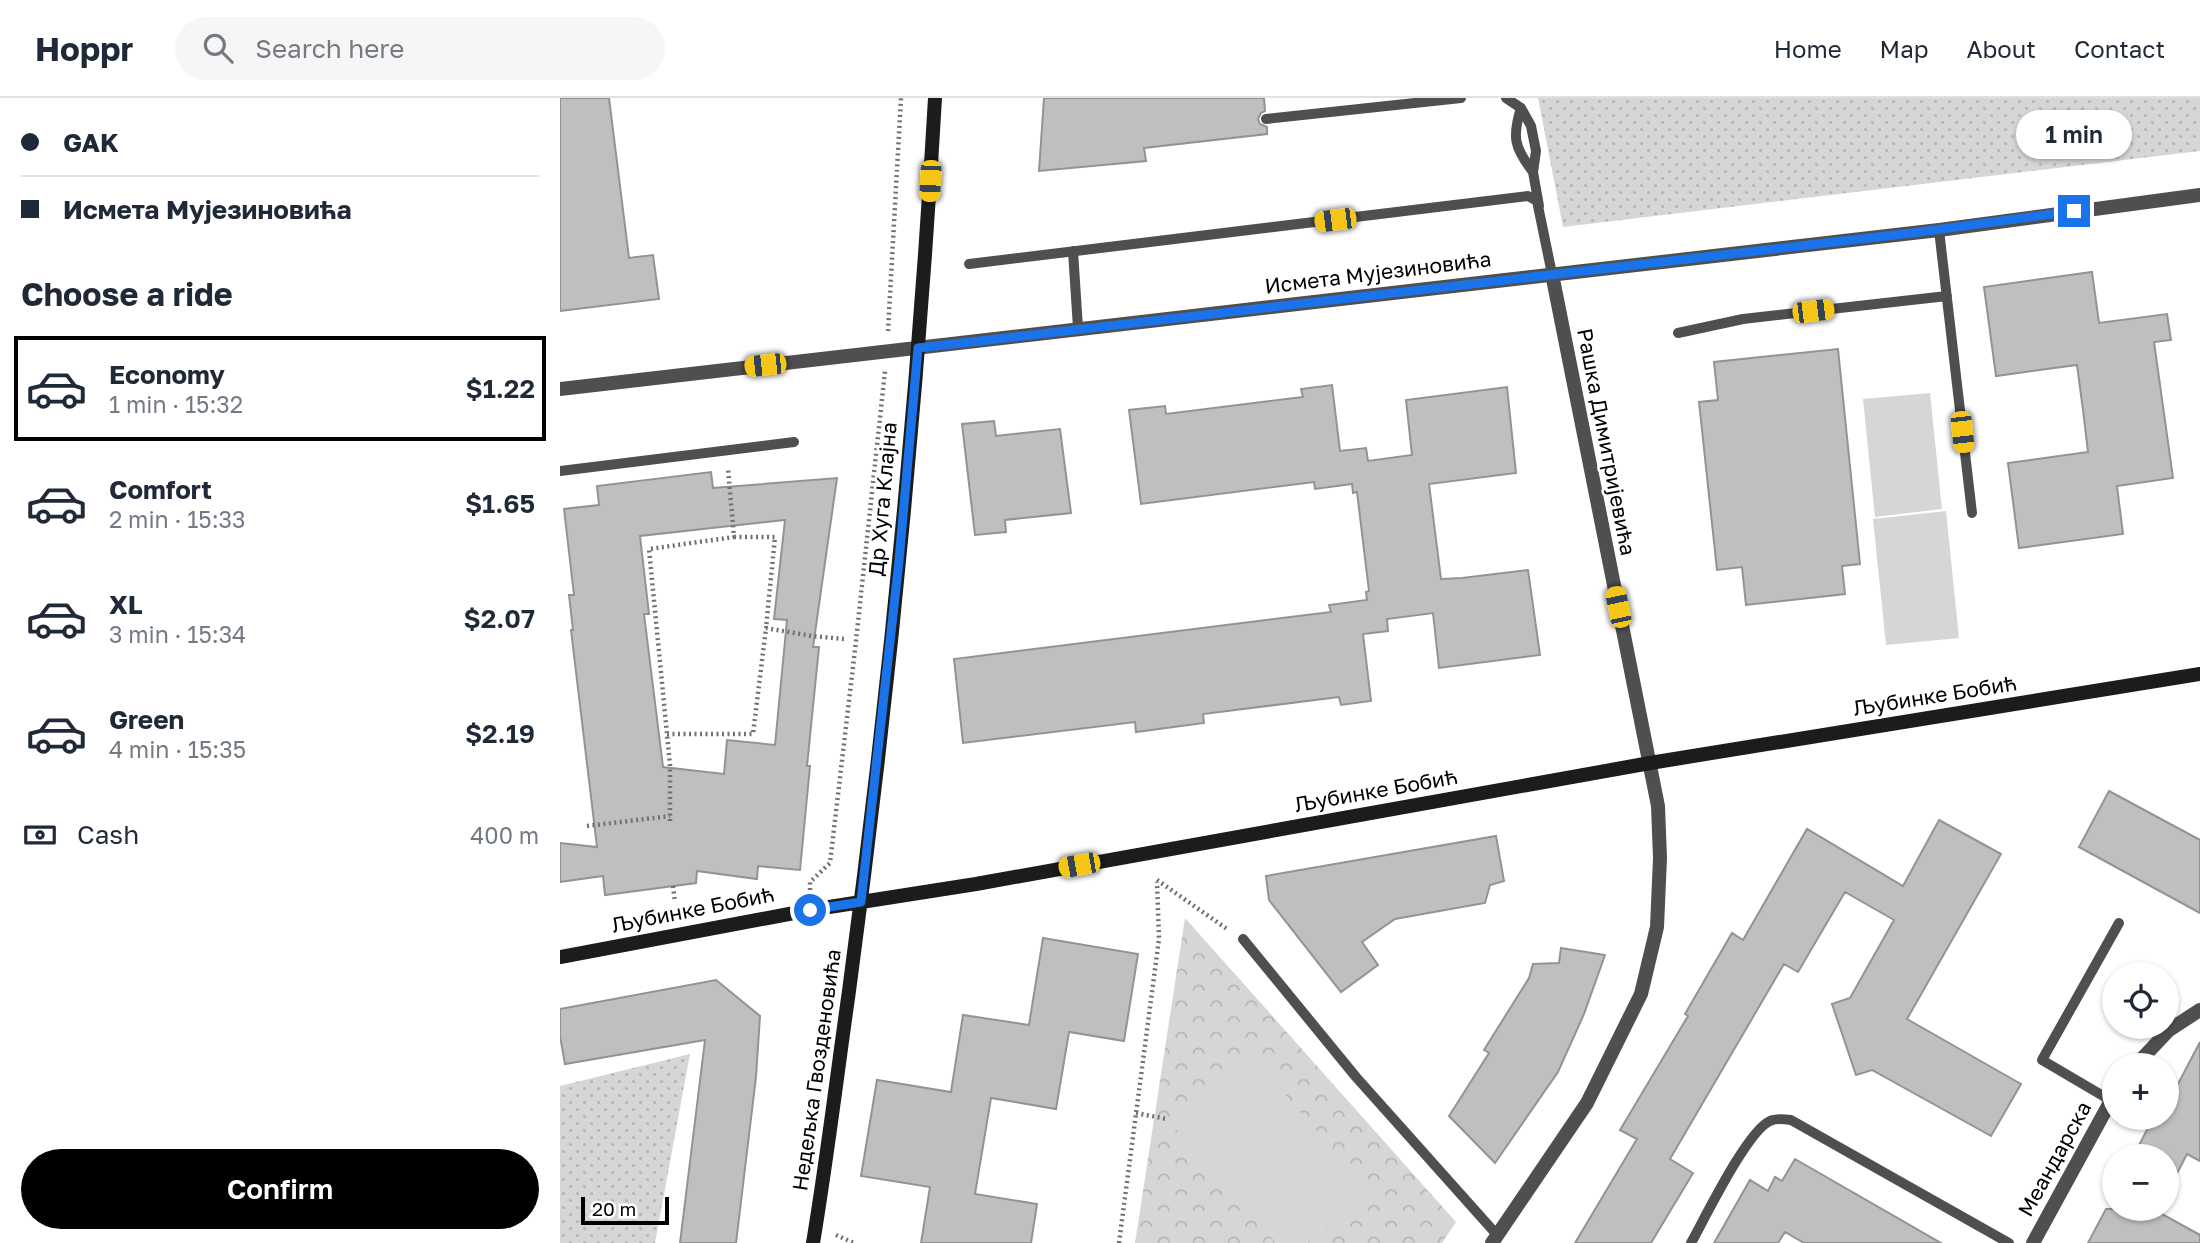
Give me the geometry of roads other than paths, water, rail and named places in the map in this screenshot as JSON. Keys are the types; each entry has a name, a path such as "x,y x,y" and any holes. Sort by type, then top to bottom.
{"main road":[{"name":"Др Хуга Клајна","path":"861,902 899,561 925,265 935,98"},
{"name":"Љубинке Бобић","path":"560,957 810,910 1156,852 1650,763 2200,674"},
{"name":"Недељка Гвозденовића","path":"813,1243 861,902"}],"street":[{"name":"Исмета Мујезиновића","path":"560,388 1939,229 2200,195"},
{"name":"Рашка Димитријевића","path":"1499,1241 1587,1103 1642,995 1657,926 1660,858 1658,806 1552,274"},
{"path":"2147,1053 2169,1030 2200,1010"},
{"name":"Меандарска","path":"2033,1243 2102,1116"}],"lane":[{"path":"1266,119 1461,98"},
{"path":"1506,98 1521,108 1531,126 1536,151 1533,172 1552,274"},
{"path":"1521,108 1514,129 1519,154 1533,172"},
{"path":"970,264 1528,196 1537,201 1540,212"},
{"path":"1939,229 1972,513"},
{"path":"1073,251 1078,328"},
{"path":"1678,332 1743,319 1947,296"},
{"path":"560,471 794,442"},
{"path":"2102,1093 2042,1060 2119,923"},
{"path":"1243,939 1356,1077 1499,1241"},
{"path":"1691,1243 1751,1137 1757,1129 1771,1120 1781,1119 1791,1120 2010,1243"}]}
